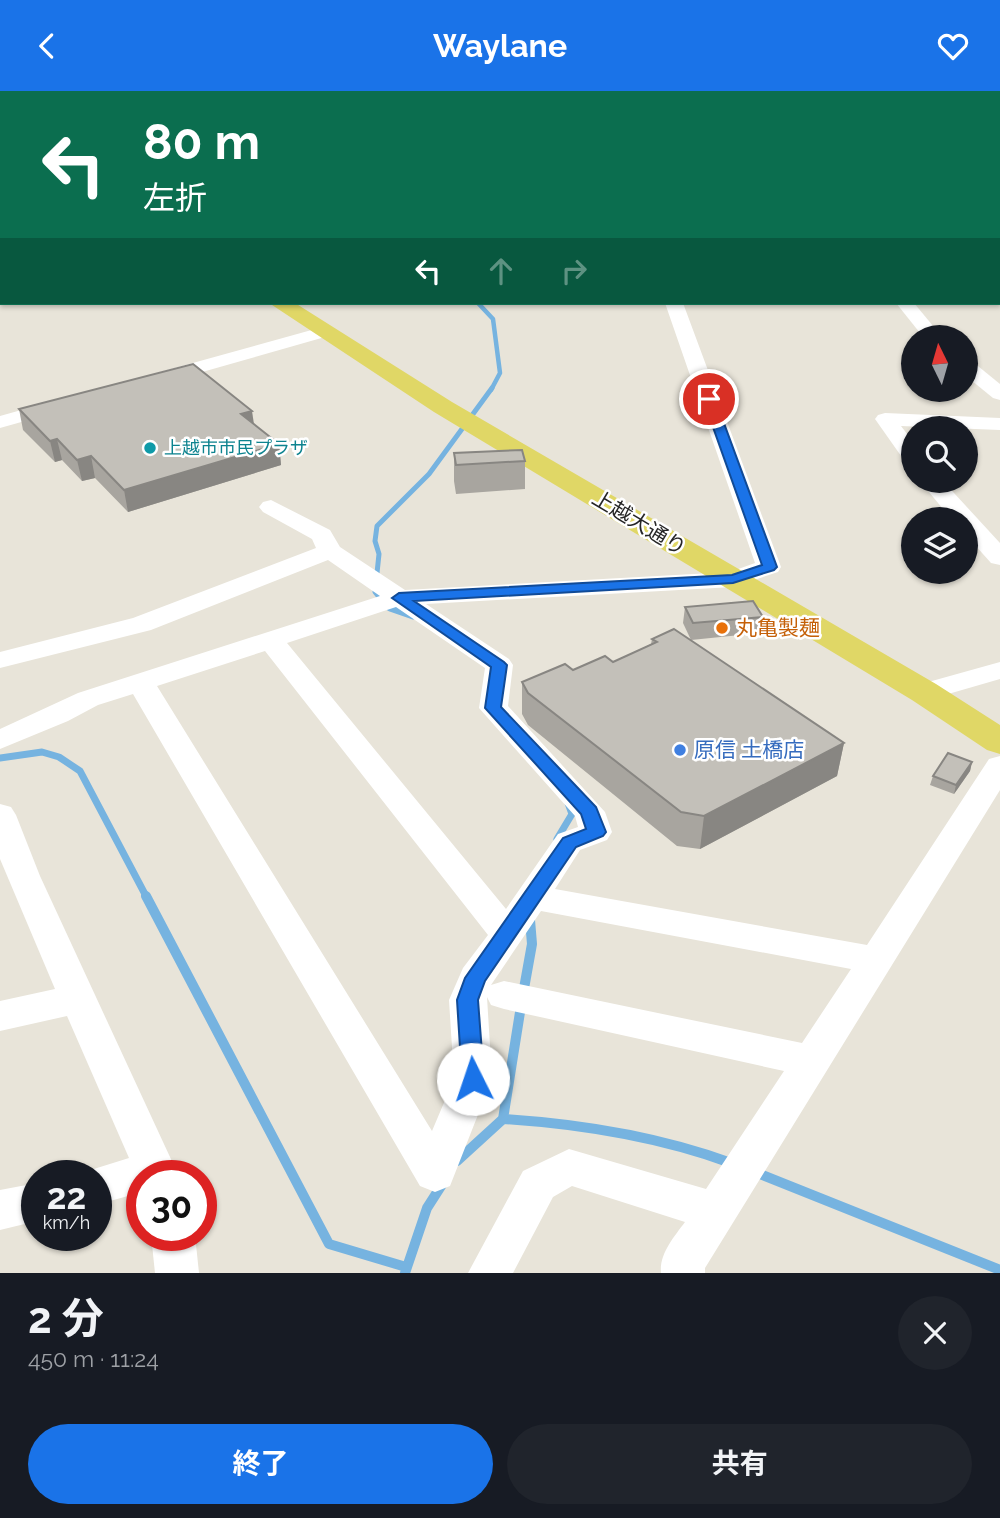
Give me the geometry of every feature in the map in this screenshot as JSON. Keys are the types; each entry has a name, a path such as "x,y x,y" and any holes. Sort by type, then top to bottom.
{"main road":[{"name":"上越大通り","path":"283,305 443,407 925,692 1000,742"}],"street":[{"path":"0,740 58,715 88,698 399,598 733,579 769,567 675,305"},
{"path":"907,305 923,325"},
{"path":"143,382 326,331"},
{"path":"978,376 1000,394"},
{"path":"0,422 78,400"},
{"path":"901,420 885,419 901,441"},
{"path":"978,423 1000,424"},
{"path":"942,493 954,507"},
{"path":"139,681 435,1173 473,1079 467,1000 476,978 569,842 596,832 589,812 493,708 499,665 330,551 322,535 271,507"},
{"path":"978,533 1000,558"},
{"path":"0,660 142,624 330,551"},
{"path":"271,641 507,935"},
{"path":"925,692 1000,670"},
{"path":"680,1270 1000,766"},
{"path":"0,815 11,879 79,999 150,1160"},
{"path":"533,897 876,960"},
{"path":"504,995 812,1061"},
{"path":"0,1017 79,999"},
{"path":"489,1273 538,1184 569,1167 716,1212"},
{"path":"0,1210 21,1205"},
{"path":"175,1251 177,1273"}],"building":[{"name":"上越市市民プラザ","path":"193,364 252,411 241,414 279,444 124,490 91,456 77,460 57,439 50,441 19,409"},
{"path":"522,450 525,461 456,465 454,453"},
{"path":"753,601 763,617 693,623 685,607"},
{"name":"原信 土橋店","path":"674,629 844,743 704,816 681,812 528,693 522,682 565,664 573,670 605,656 613,662 657,642 652,639"},
{"path":"948,753 972,762 956,785 933,776"}],"waterway":[{"path":"480,305 493,319 500,373 491,390"},
{"path":"395,610 387,607 375,592 379,554 375,541 377,526 429,474 492,388"},
{"path":"390,608 413,616"},
{"path":"0,758 42,752 59,757 80,771 147,898"},
{"path":"557,839 572,814 568,803"},
{"path":"146,896 329,1244 406,1267"},
{"path":"523,994 532,944 530,920"},
{"path":"503,1119 521,1006"},
{"path":"457,1161 503,1119"},
{"path":"503,1119 562,1124 619,1133 675,1145 731,1163"},
{"path":"755,1172 1000,1270"},
{"path":"405,1273 427,1208 443,1183"}],"place":[{"name":"上越市市民プラザ","path":"150,448"},
{"name":"丸亀製麺","path":"722,628"},
{"name":"原信 土橋店","path":"680,750"}],"route":[{"path":"473,1079 467,1000 476,978 569,842 596,832 589,812 493,708 499,665 399,598 733,579 769,567 709,399"}]}
